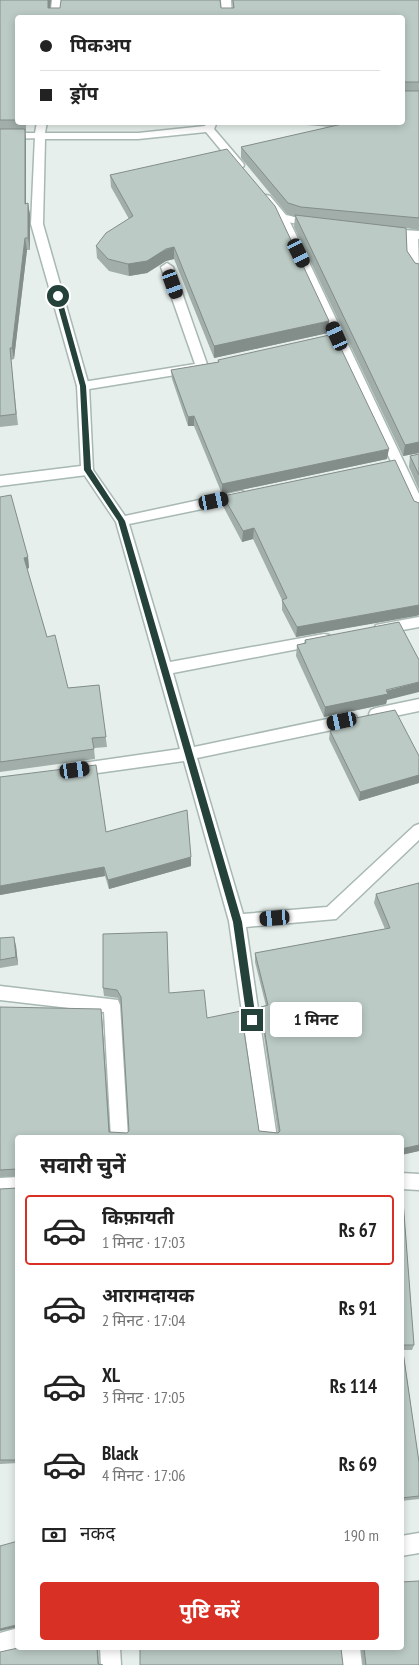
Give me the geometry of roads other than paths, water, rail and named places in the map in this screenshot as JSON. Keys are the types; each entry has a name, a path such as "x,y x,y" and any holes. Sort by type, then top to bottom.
{"street":[{"path":"55,15 57,0"},
{"path":"226,0 227,15"},
{"path":"42,125 37,224 83,386 87,470 122,521 238,922 269,1135"},
{"path":"0,136 138,136 210,126 245,173"},
{"path":"257,188 282,218 333,337 384,438 393,464 419,508"},
{"path":"282,218 299,223 327,226"},
{"path":"374,231 416,235 413,261 419,270"},
{"path":"83,386 207,366 167,267"},
{"path":"393,464 412,460"},
{"path":"0,481 87,470"},
{"path":"122,521 255,493"},
{"path":"370,631 419,622"},
{"path":"164,669 340,636"},
{"path":"66,771 188,754 419,705"},
{"path":"238,922 331,914 419,830"},
{"path":"0,993 112,1005 120,1135"},
{"path":"404,1181 419,1182"},
{"path":"0,1186 15,1185"},
{"path":"404,1546 419,1543"},
{"path":"0,1642 15,1639"},
{"path":"110,1650 111,1665"},
{"path":"350,1650 352,1665"}]}
